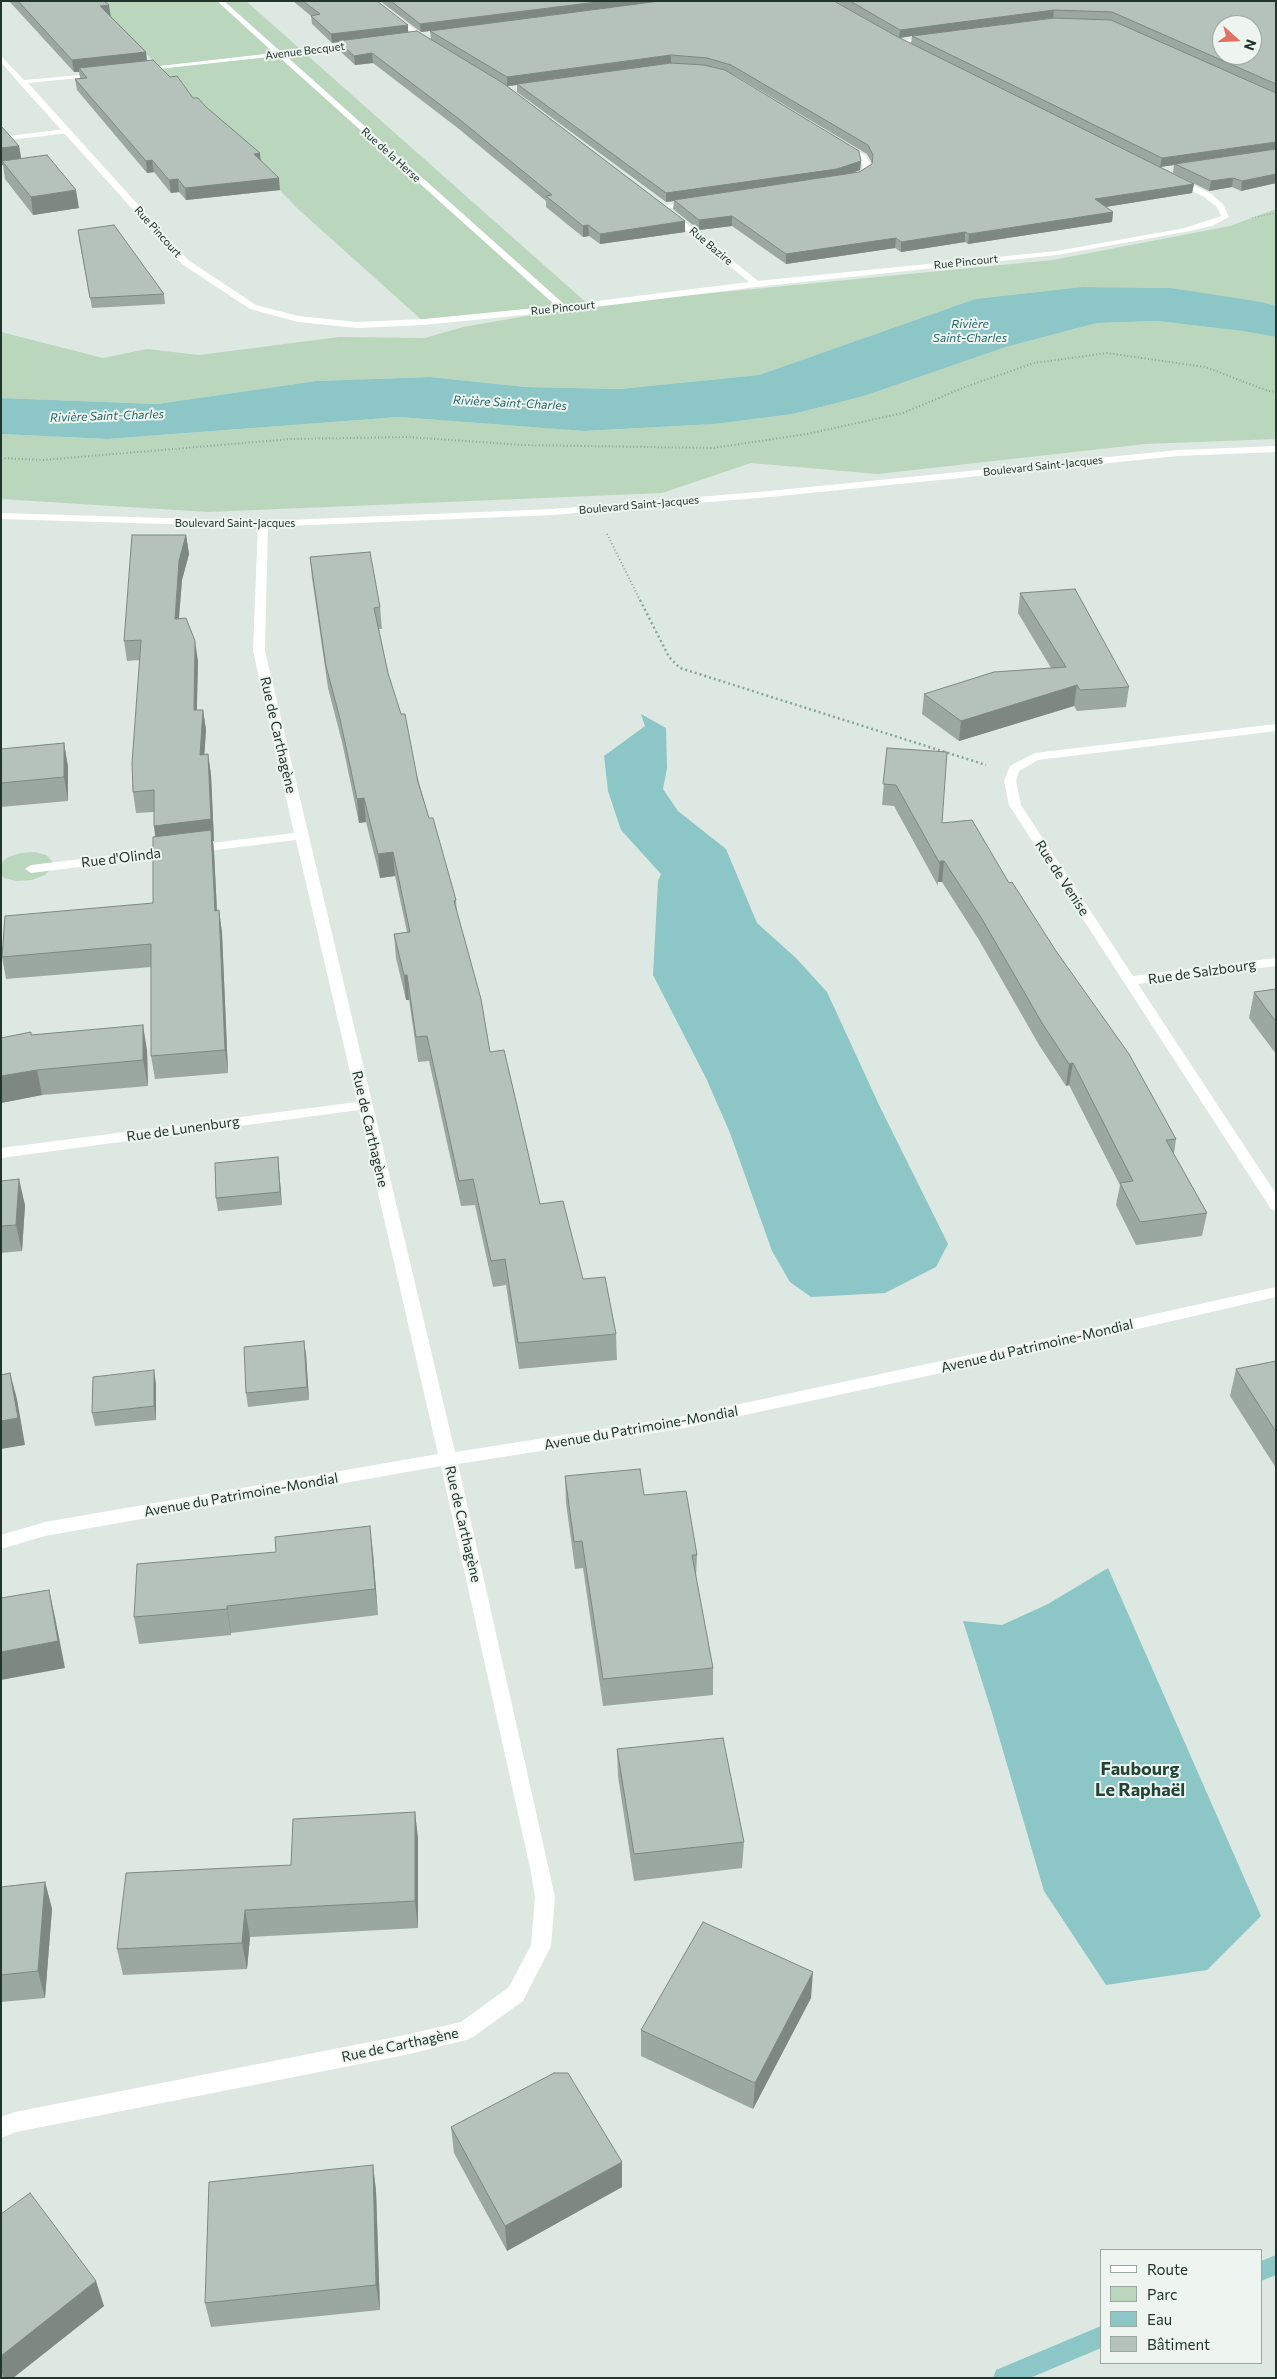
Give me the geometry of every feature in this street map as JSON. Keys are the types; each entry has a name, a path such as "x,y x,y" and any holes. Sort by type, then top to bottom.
{"street":[{"name":"Rue de la Herse","path":"220,1 563,308"},
{"path":"372,1 421,38 438,48"},
{"path":"411,39 431,36"},
{"path":"890,37 915,51"},
{"path":"898,42 937,37"},
{"name":"Avenue Becquet","path":"130,71 362,44"},
{"name":"Rue Pincourt","path":"1,58 185,262 253,307 298,319 357,324 424,322 563,308 756,284 1057,253 1185,230 1209,224 1225,217 1220,206 1207,195 1168,175"},
{"path":"21,82 110,73"},
{"path":"1,139 66,131"},
{"path":"838,142 863,158 867,165 866,172 846,180"},
{"name":"Rue Bazire","path":"656,201 756,284"},
{"path":"663,206 702,201"},
{"name":"Boulevard Saint-Jacques","path":"1,516 263,524 553,512 770,494 1178,453 1276,448"},
{"name":"Rue de Carthagène","path":"1,2128 15,2122 405,2045 466,2030 516,1994 542,1946 545,1897 448,1459 301,836 260,651 263,524"},
{"path":"1014,769 1035,757 1073,750 1276,727"},
{"name":"Rue de Venise","path":"1014,769 1010,781 1015,805 1128,982 1276,1206"},
{"name":"Rue d'Olinda","path":"31,869 301,836"},
{"name":"Rue de Salzbourg","path":"1128,982 1276,962"},
{"name":"Rue de Lunenburg","path":"1,1153 364,1105"},
{"name":"Avenue du Patrimoine-Mondial","path":"1,1542 45,1529 448,1459 689,1422 1020,1351 1276,1292"}],"path":[{"path":"1,458 52,459 291,439 407,438 523,445 713,448 807,434 903,413 964,387 1034,363 1107,354 1205,367 1268,391 1276,392"},
{"path":"598,508 599,518 669,657 680,668 986,765 1014,769"}],"green space":[{"path":"95,1 246,1 589,305 1053,260 1230,226 1276,209 1276,306 1171,288 1082,287 975,299 759,375 619,389 526,387 430,377 316,381 157,404 1,398 1,332 103,358 147,349 199,355 339,337 425,338 463,327 578,307 424,322 298,209"},
{"path":"1157,321 1244,331 1276,337 1276,439 1145,444 878,474 751,463 662,493 208,512 1,499 1,434 107,439 399,417 586,431 715,424 793,414 864,396 1006,347 1097,323"},
{"path":"35,852 46,855 52,861 52,868 45,875 32,880 17,881 4,878 1,875 1,863 8,857 21,853"}],"water":[{"name":"Rivière Saint-Charles","path":"1082,287 1171,288 1261,302 1276,306 1276,337 1243,331 1157,321 1097,323 1006,347 864,396 793,414 715,424 584,431 399,417 107,439 1,434 1,398 157,404 316,381 430,377 526,387 619,389 759,375 975,299"},
{"path":"641,714 666,728 667,768 663,789 678,811 726,849 757,923 796,958 827,992 880,1107 948,1244 936,1267 885,1293 811,1297 790,1282 772,1251 730,1133 706,1078 653,975 658,881 661,874 621,830 608,791 604,756 645,726"},
{"path":"1108,1568 1261,1916 1207,1970 1106,1985 1044,1891 963,1621 1002,1625 1048,1604"}],"building":[{"path":"18,1 104,1 109,5 100,6 146,52 72,60"},
{"path":"303,1 377,1 408,25 331,34 311,16 320,14"},
{"path":"391,1 605,1 420,24"},
{"path":"660,1 834,1 896,36 1194,184 1095,199 1113,212 969,234 965,232 901,242 896,238 786,254 732,216 699,220 674,200 859,172 872,164 873,155 868,145 731,65 707,58 671,55 507,77 430,31"},
{"path":"850,1 1276,1 1276,84 1233,65 1262,65 1262,15 1212,15 1212,56 1112,12 1054,10 900,30"},
{"path":"1054,18 1111,20 1276,93 1276,142 1162,158 912,36"},
{"path":"417,31 503,83 685,221 600,234 588,225 583,226 546,196 552,195 459,119 372,53 354,56 338,41"},
{"path":"153,60 170,77 177,76 193,98 198,98 260,153 254,154 279,178 185,188 178,179 169,180 152,160 146,161 75,79 87,78 79,68"},
{"path":"671,63 704,65 725,70 859,151 861,161 837,169 666,193 517,84"},
{"path":"1,126 19,146 1,148"},
{"path":"1276,149 1276,174 1242,181 1233,178 1211,181 1175,164"},
{"path":"47,155 76,190 31,197 2,161"},
{"path":"114,225 164,294 90,298 78,230"},
{"path":"132,535 186,535 179,561 175,619 186,618 195,641 194,710 203,710 200,755 208,754 211,819 154,826 154,790 133,792 132,763 141,640 124,641"},
{"path":"370,552 380,607 374,608 388,673 401,714 405,714 418,782 429,818 433,818 456,900 454,901 481,999 490,1052 504,1050 540,1204 563,1201 583,1279 605,1277 616,1334 518,1343 505,1259 491,1261 473,1179 459,1181 427,1036 416,1037 407,975 404,975 394,934 410,932 393,852 378,854 364,798 357,799 340,719 326,666 310,557"},
{"path":"1075,589 1129,687 1080,690 1077,685 961,721 924,694 994,672 1066,667 1020,593"},
{"path":"64,743 64,777 1,783 1,749"},
{"path":"887,748 947,752 942,823 972,820 1009,883 1012,882 1056,951 1129,1054 1176,1139 1166,1140 1207,1213 1140,1222 1120,1183 1133,1181 1073,1063 1069,1064 1042,1023 982,919 944,861 940,861 940,864 896,785 883,784"},
{"path":"211,830 215,911 219,910 225,1050 151,1056 151,944 2,957 5,916 153,903 153,837"},
{"path":"1276,989 1276,1022 1254,992"},
{"path":"143,1025 143,1060 37,1070 1,1076 1,1038 31,1032 31,1035"},
{"path":"278,1157 280,1192 216,1198 215,1163"},
{"path":"19,1179 16,1225 1,1226 1,1181"},
{"path":"304,1341 307,1387 246,1393 244,1347"},
{"path":"1276,1361 1276,1432 1236,1369"},
{"path":"154,1370 154,1406 92,1413 93,1377"},
{"path":"10,1373 18,1418 1,1421 1,1375"},
{"path":"640,1469 644,1495 686,1491 697,1555 692,1555 713,1668 603,1679 582,1541 574,1542 565,1476"},
{"path":"370,1526 375,1589 227,1606 227,1609 134,1617 137,1564 276,1552 275,1537"},
{"path":"49,1590 58,1641 1,1652 1,1598"},
{"path":"723,1738 744,1842 634,1854 617,1749"},
{"path":"415,1812 415,1901 245,1910 242,1943 117,1949 126,1873 291,1865 293,1819"},
{"path":"45,1882 38,1971 1,1975 1,1887"},
{"path":"703,1922 813,1972 755,2083 641,2030"},
{"path":"554,2073 568,2073 622,2162 505,2226 451,2127"},
{"path":"373,2165 376,2285 205,2303 209,2182"},
{"path":"30,2193 96,2281 1,2356 1,2214"}],"waterway":[{"path":"1262,2271 1276,2265"},
{"path":"1004,2378 1100,2337"}],"district":[{"name":"Faubourg Le Raphaël","path":"1140,1779"}]}
